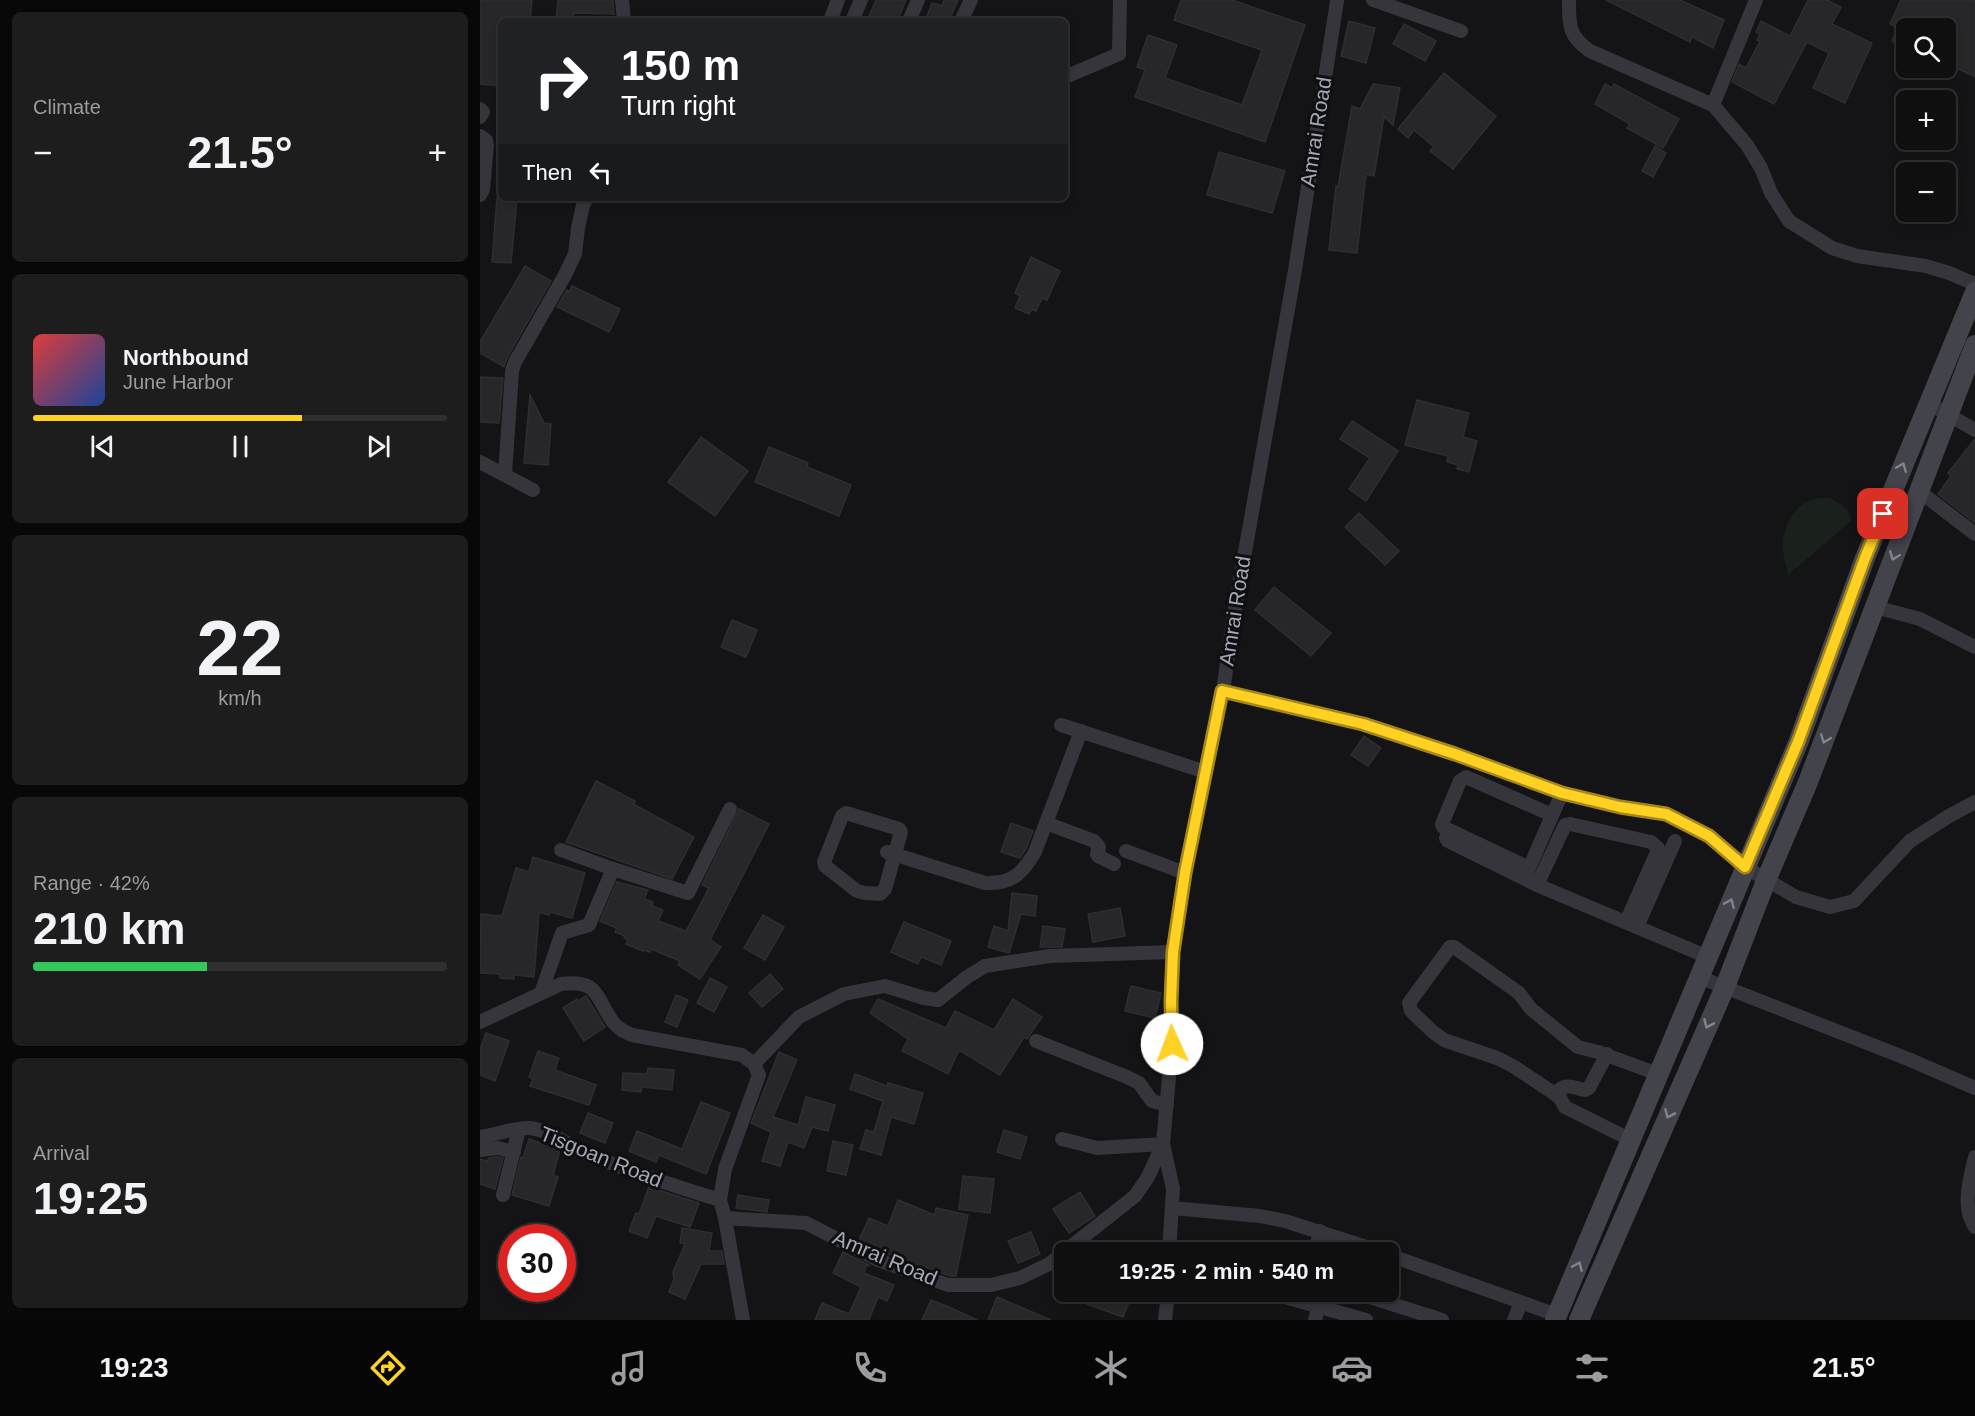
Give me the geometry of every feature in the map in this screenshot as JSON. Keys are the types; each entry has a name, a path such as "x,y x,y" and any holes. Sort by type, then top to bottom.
{"street":[{"path":"622,0 624,18"},
{"path":"853,18 861,0"},
{"path":"910,18 918,0"},
{"path":"963,18 971,0"},
{"path":"1068,75 1119,54 1120,0"},
{"name":"Amrai Road","path":"725,1218 807,1223 878,1260 948,1285 992,1285 1020,1278 1049,1264 1135,1196 1148,1177 1163,1144 1172,1044 1173,952 1185,873 1222,691 1339,0"},
{"path":"1372,0 1461,31"},
{"path":"1569,0 1569,25 1576,40 1583,46 1713,105 1747,145 1761,168 1771,193 1789,221 1832,248 1857,256 1926,266 1975,284"},
{"path":"1713,105 1756,0"},
{"path":"480,109 483,112 480,117"},
{"path":"480,136 486,140 487,145 483,189 480,195"},
{"path":"505,474 512,371 575,254 578,228 585,201"},
{"path":"1399,1259 1521,1302 1556,1317 1802,732 1865,558 1975,292"},
{"path":"1580,1320 1725,987 1767,878 1808,782 1975,345"},
{"path":"1928,403 1975,430"},
{"path":"480,462 533,490"},
{"path":"1919,491 1975,534"},
{"path":"1875,607 1920,619 1975,646"},
{"path":"1222,691 1363,724 1562,793 1620,807 1666,814 1709,836 1745,867 1796,897 1830,907 1854,901 1910,841 1975,802"},
{"path":"1061,725 1206,772"},
{"path":"892,853 985,883 1012,879 1024,870 1035,852 1081,731"},
{"path":"1785,772 1808,782"},
{"path":"1552,815 1466,777 1460,781 1442,824 1449,831 1446,838 1448,841 1708,957"},
{"path":"1530,877 1562,793"},
{"path":"561,850 688,894 730,809"},
{"path":"846,813 899,829 901,835 892,853 885,889 880,894 857,891 827,869 824,862 842,816 846,813"},
{"path":"1046,823 1095,841 1099,847 1098,856 1114,864"},
{"path":"1530,877 1565,825 1570,824 1652,842 1658,848 1632,925"},
{"path":"1632,925 1675,841"},
{"path":"1126,851 1185,873"},
{"path":"541,993 562,933 589,925 613,869"},
{"path":"1631,1140 1565,1107 1555,1094 1505,1062 1444,1040 1410,1011 1409,1003 1450,948 1458,948 1519,993 1531,1009 1578,1047 1606,1054 1658,1074"},
{"path":"754,1064 799,1017 844,994 885,986 938,1000 985,966 1050,956 1173,952"},
{"path":"1699,977 1975,1088"},
{"path":"480,1022 561,984 576,982 591,988 600,997 613,1022 621,1030 632,1035 742,1055 754,1064 759,1075 725,1169 720,1200 743,1320"},
{"path":"1036,1041 1140,1083 1152,1101 1167,1105"},
{"path":"1555,1094 1560,1088 1571,1086 1585,1090 1589,1088 1606,1054"},
{"name":"Tisgoan Road","path":"480,1137 530,1128 640,1175 720,1200"},
{"path":"503,1195 519,1129"},
{"path":"1062,1138 1096,1148 1163,1144 1173,1190 1170,1242"},
{"path":"480,1150 498,1148 513,1152"},
{"path":"1975,1157 1967,1192 1970,1220 1975,1227"},
{"path":"1172,1208 1260,1216 1351,1242"},
{"path":"1318,1242 1320,1232"},
{"path":"1165,1320 1167,1302"},
{"path":"1307,1302 1366,1320"},
{"path":"1385,1302 1442,1320"},
{"path":"1514,1320 1521,1302"},
{"path":"1315,1320 1319,1305"}],"shaded area":[{"path":"1829,498 1847,510 1851,521 1788,575 1783,544 1785,530 1791,517 1806,502"}],"building":[{"path":"480,0 532,0 530,18 498,18 498,86 480,84"},
{"path":"558,0 613,0 614,14 574,13 573,18 556,18"},
{"path":"876,0 906,0 898,18 868,18"},
{"path":"944,0 958,0 950,18 926,18 932,3 942,6"},
{"path":"1181,0 1232,0 1305,25 1265,142 1135,97 1145,70 1137,67 1148,35 1177,45 1165,78 1242,105 1262,50 1174,20"},
{"path":"1606,0 1680,0 1724,20 1713,48 1692,37 1690,42"},
{"path":"1808,0 1827,0 1841,7 1832,24 1872,43 1845,103 1813,88 1829,53 1807,42 1774,104 1732,82 1739,64 1746,68 1760,41 1757,40 1760,34 1756,32 1761,21 1790,36"},
{"path":"1901,0 1975,0 1975,77 1956,68 1956,18 1896,18 1896,27 1890,24"},
{"path":"1349,21 1375,28 1366,63 1341,56"},
{"path":"1404,24 1436,41 1425,61 1393,44"},
{"path":"1444,73 1496,116 1453,169 1430,151 1434,147 1414,130 1408,138 1398,129"},
{"path":"1373,84 1400,88 1393,125 1384,117 1374,176 1366,174 1357,253 1329,250 1336,186 1338,187 1352,106 1360,109"},
{"path":"1605,84 1612,88 1614,84 1679,119 1663,148 1627,128 1630,124 1595,104"},
{"path":"1655,146 1666,153 1653,177 1642,171"},
{"path":"1219,152 1285,171 1272,213 1207,195"},
{"path":"497,198 498,201 517,201 511,263 492,262"},
{"path":"1031,257 1060,271 1047,300 1042,298 1036,311 1032,309 1029,314 1015,308 1020,296 1015,293"},
{"path":"525,266 551,281 504,367 480,353 480,342"},
{"path":"572,286 620,309 609,332 557,307"},
{"path":"480,377 503,378 499,423 480,422"},
{"path":"530,395 544,423 551,424 548,465 524,463"},
{"path":"1417,400 1469,413 1463,437 1477,441 1469,472 1457,469 1458,465 1447,462 1448,456 1405,445"},
{"path":"1352,421 1398,451 1366,501 1349,489 1370,458 1340,439"},
{"path":"701,437 748,471 715,516 668,482"},
{"path":"1975,439 1975,523 1938,494 1951,476 1948,473"},
{"path":"769,447 808,463 807,467 851,485 839,516 755,482"},
{"path":"1359,513 1399,551 1385,565 1345,527"},
{"path":"1274,587 1331,633 1311,656 1255,610"},
{"path":"732,620 757,630 746,657 721,647"},
{"path":"1364,736 1381,748 1368,766 1351,755"},
{"path":"596,781 635,801 633,804 694,837 672,879 566,842"},
{"path":"739,809 769,824 710,940 721,947 700,979 678,965 680,961 651,949 650,952 643,951 626,944 628,940 624,938 625,936 615,932 617,928 600,921 617,882 648,890 644,899 653,902 652,906 663,910 658,921 686,931 709,888 702,885"},
{"path":"1011,823 1033,831 1020,858 1001,852"},
{"path":"533,857 585,873 572,918 550,912 549,915 539,912 534,977 514,975 514,979 500,978 500,974 480,973 481,914 502,916 516,868 529,872"},
{"path":"1012,893 1037,896 1035,916 1021,914 1009,953 988,947 994,926 1008,931"},
{"path":"1120,908 1125,936 1093,942 1088,914"},
{"path":"763,915 784,927 765,960 744,948"},
{"path":"904,922 951,941 941,965 921,957 918,964 891,952"},
{"path":"1043,926 1065,929 1062,947 1040,947"},
{"path":"770,974 783,989 762,1007 749,993"},
{"path":"710,978 727,987 714,1012 697,1003"},
{"path":"1131,986 1161,993 1155,1018 1125,1011"},
{"path":"676,995 688,1000 677,1027 665,1022"},
{"path":"586,996 605,1027 584,1041 563,1008"},
{"path":"878,999 946,1028 955,1011 994,1030 1013,999 1042,1017 1027,1039 1024,1037 1000,1075 959,1050 948,1074 902,1051 908,1039 870,1013"},
{"path":"486,1033 509,1041 495,1081 480,1075 480,1050"},
{"path":"538,1051 559,1058 555,1070 596,1085 589,1105 530,1086 533,1079 529,1077"},
{"path":"779,1052 797,1060 773,1117 798,1125 806,1097 835,1105 828,1131 812,1127 804,1148 788,1142 780,1166 762,1161 771,1132 751,1123"},
{"path":"648,1068 674,1070 672,1090 642,1087 641,1092 622,1090 623,1073 647,1074"},
{"path":"855,1074 887,1086 888,1083 923,1093 914,1124 891,1117 881,1155 860,1149 866,1130 874,1132 883,1101 850,1089"},
{"path":"701,1102 730,1113 706,1174 659,1155 656,1162 629,1151 637,1131 682,1149"},
{"path":"588,1113 613,1123 605,1143 580,1133"},
{"path":"1004,1130 1027,1137 1020,1159 997,1152"},
{"path":"529,1139 560,1150 553,1175 558,1177 549,1206 512,1195 521,1157 523,1158"},
{"path":"833,1141 853,1145 846,1175 827,1171"},
{"path":"489,1158 503,1158 495,1189 480,1184 480,1159 487,1161"},
{"path":"963,1176 994,1179 990,1213 959,1209"},
{"path":"649,1187 699,1203 690,1227 656,1216 647,1238 629,1231 636,1213 639,1214"},
{"path":"1080,1192 1095,1216 1069,1233 1053,1209"},
{"path":"738,1195 769,1200 767,1212 736,1208"},
{"path":"898,1200 935,1215 936,1208 968,1215 956,1276 950,1276 882,1252 859,1240 869,1218 888,1226"},
{"path":"682,1228 712,1233 709,1251 722,1251 724,1264 701,1264 685,1299 669,1292 674,1279 673,1272 685,1244 680,1243"},
{"path":"1031,1232 1040,1254 1018,1263 1008,1241"},
{"path":"843,1252 870,1266 866,1265 864,1273 894,1285 887,1301 878,1297 869,1320 815,1320 822,1303 849,1314 861,1287 833,1273"},
{"path":"997,1297 1051,1320 988,1320"},
{"path":"931,1300 949,1307 977,1320 922,1320"},
{"path":"1088,1302 1129,1302 1123,1317 1087,1304"}],"route":[{"path":"1172,1044 1173,952 1185,873 1222,691 1363,724 1562,793 1620,807 1666,814 1709,836 1745,867 1798,742 1883,514"}]}
